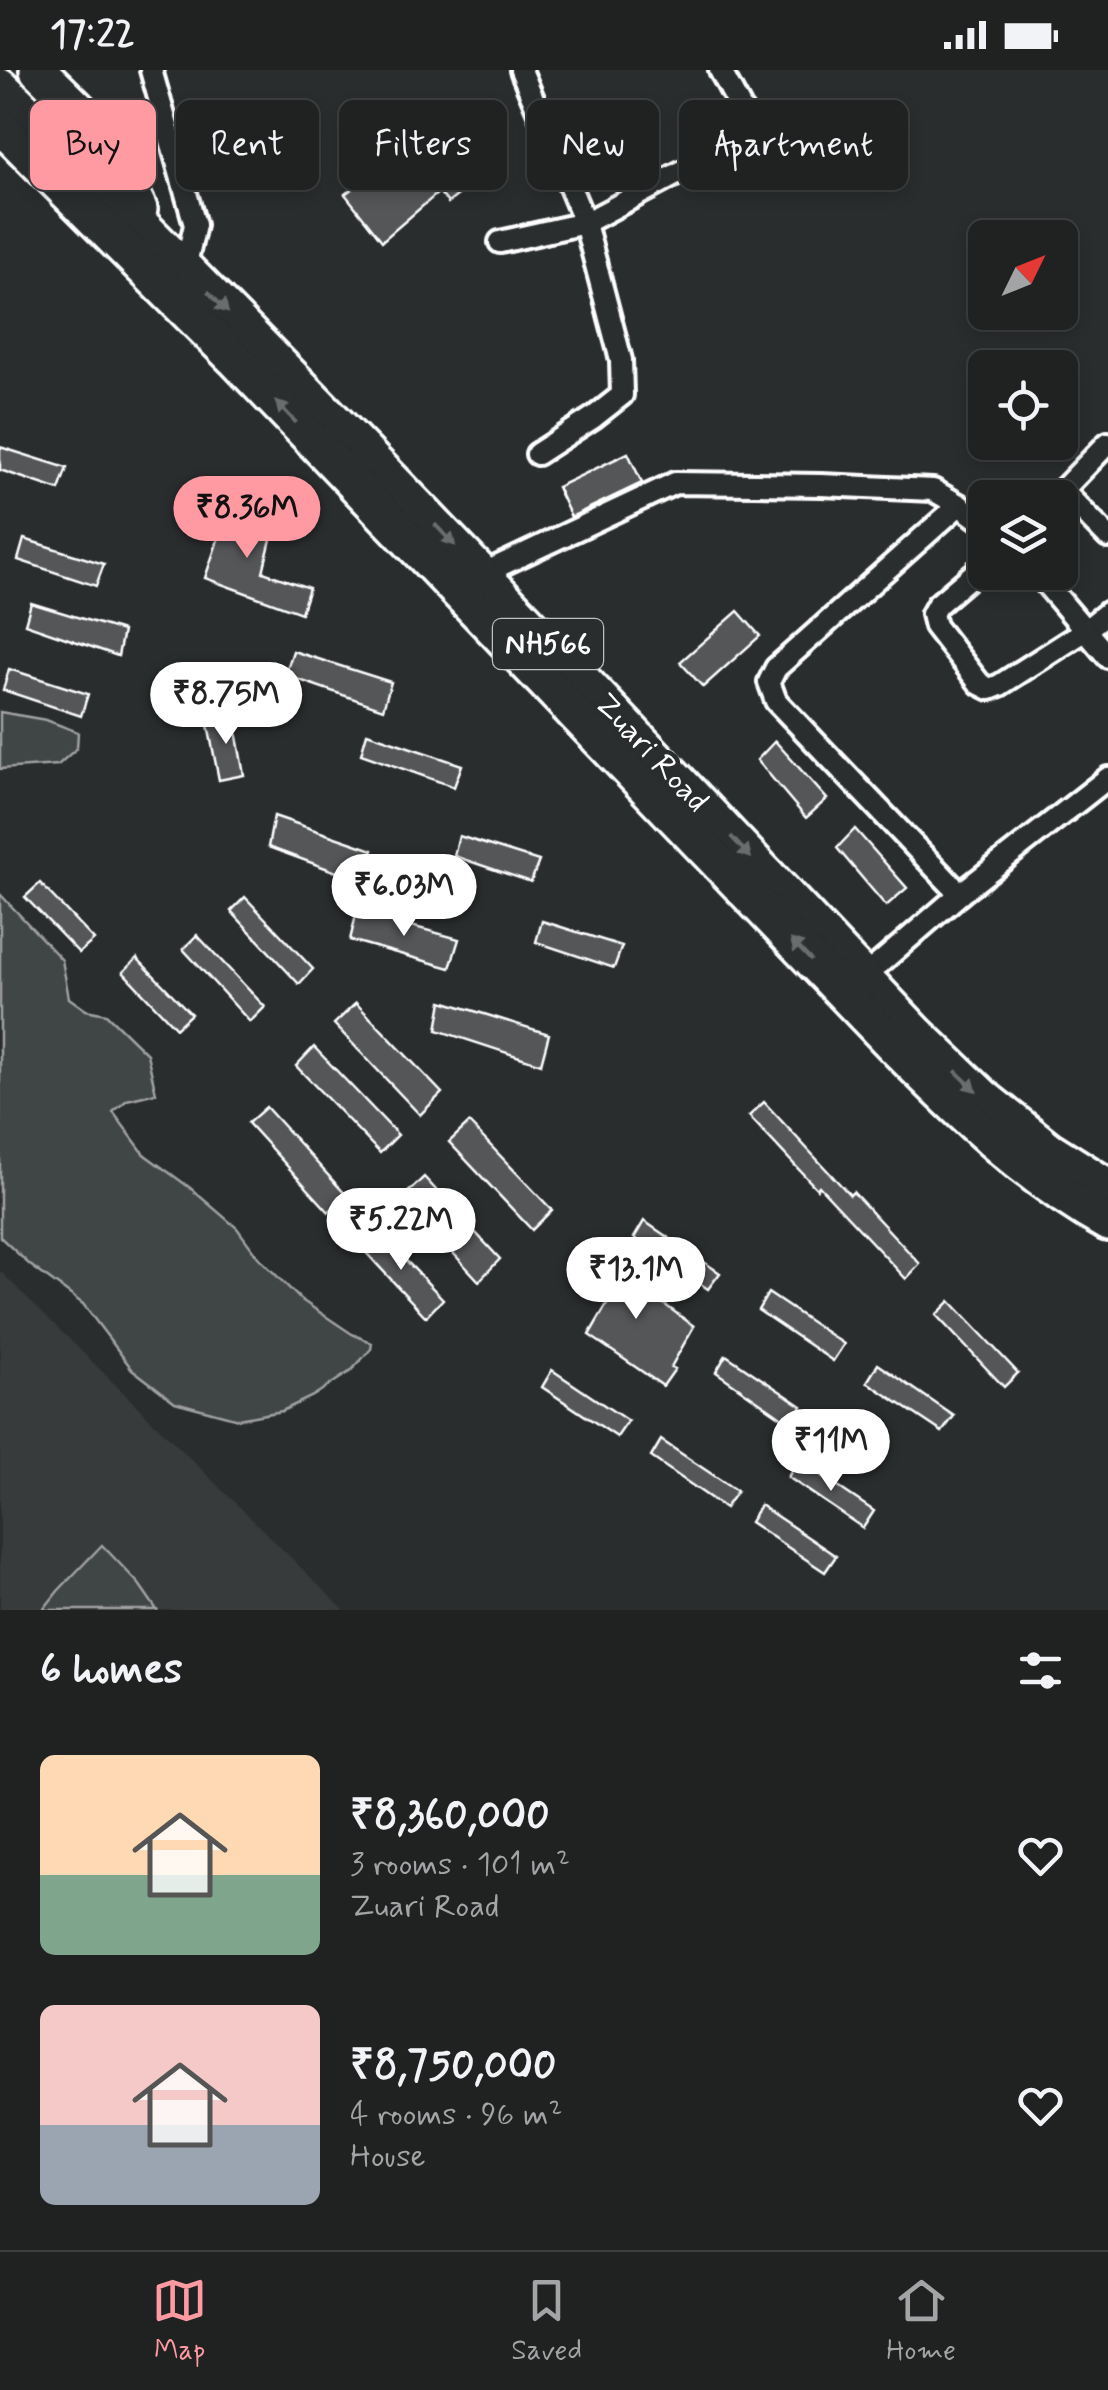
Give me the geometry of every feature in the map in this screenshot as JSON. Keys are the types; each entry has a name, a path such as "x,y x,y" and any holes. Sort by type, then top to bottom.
{"highway":[{"path":"0,149 96,241 110,248 141,243 108,144 38,70"},
{"name":"Zuari Road","path":"0,86 141,243 854,986 984,1098 1108,1188"},
{"name":"Zuari Road","path":"0,125 141,243 185,268 482,574 854,986 970,1121 1064,1196 1108,1223"}],"street":[{"path":"152,70 194,224 185,268"},
{"path":"521,70 584,223 621,360 622,395 537,454"},
{"path":"500,242 584,223 754,132 720,70"},
{"path":"1072,480 1108,443"},
{"path":"482,574 675,484 821,484 933,490 968,512"},
{"path":"959,505 776,668 769,682 776,701 960,894"},
{"path":"1078,511 1108,537"},
{"path":"968,579 932,614 935,626 980,684 990,689 1086,630 1108,612"},
{"path":"1052,590 1108,657"},
{"path":"854,986 960,894 1108,778"}],"shaded area":[{"path":"0,712 46,720 78,732 77,748 58,765 0,769"},
{"path":"0,894 62,960 69,998 86,1010 106,1014 147,1054 156,1093 127,1100 113,1112 145,1155 237,1228 258,1257 300,1299 372,1343 351,1371 282,1411 238,1419 175,1402 132,1369 83,1304 0,1237"},
{"path":"0,1271 344,1610 0,1610"},
{"path":"102,1545 139,1584 157,1610 43,1610 58,1591"}],"building":[{"path":"350,190 464,190 448,203 439,192 382,241 345,194"},
{"path":"0,447 67,468 59,490 0,470"},
{"path":"628,453 642,483 571,517 557,487"},
{"path":"195,508 273,531 263,572 309,588 301,613 205,578 219,537 190,525"},
{"path":"24,539 104,564 96,586 18,560"},
{"path":"31,603 123,631 118,656 25,624"},
{"path":"738,611 760,636 703,687 680,662"},
{"path":"293,651 391,682 383,709 285,675"},
{"path":"9,669 88,694 81,716 3,690"},
{"path":"233,714 244,775 219,780 207,720"},
{"path":"367,733 462,765 454,787 361,754"},
{"path":"775,741 827,799 806,818 757,760"},
{"path":"274,816 373,850 364,882 268,847"},
{"path":"855,829 907,888 886,906 837,848"},
{"path":"459,836 539,861 531,882 454,856"},
{"path":"40,883 94,940 79,953 25,897"},
{"path":"245,897 313,969 299,984 231,911"},
{"path":"357,911 459,939 450,968 350,940"},
{"path":"542,921 622,946 614,968 536,942"},
{"path":"197,935 265,1007 250,1022 183,949"},
{"path":"137,958 191,1014 176,1028 123,972"},
{"path":"442,1001 549,1034 541,1064 437,1030"},
{"path":"356,1003 442,1093 420,1115 334,1024"},
{"path":"314,1047 398,1135 380,1153 296,1066"},
{"path":"764,1102 920,1264 906,1279 749,1116"},
{"path":"266,1107 346,1195 329,1212 248,1123"},
{"path":"469,1123 552,1210 532,1230 449,1142"},
{"path":"424,1177 500,1259 479,1281 402,1198"},
{"path":"644,1221 720,1273 708,1289 634,1238"},
{"path":"375,1228 443,1299 426,1317 359,1245"},
{"path":"591,1251 694,1326 663,1386 589,1335 612,1296 576,1273"},
{"path":"768,1293 844,1344 833,1361 758,1310"},
{"path":"950,1301 1018,1373 1004,1387 936,1315"},
{"path":"726,1355 802,1406 790,1423 716,1372"},
{"path":"878,1364 954,1416 942,1432 867,1382"},
{"path":"552,1370 628,1421 617,1437 542,1387"},
{"path":"661,1440 737,1491 725,1508 651,1457"},
{"path":"798,1460 874,1511 863,1528 788,1477"},
{"path":"760,1505 836,1556 825,1572 750,1522"}]}
